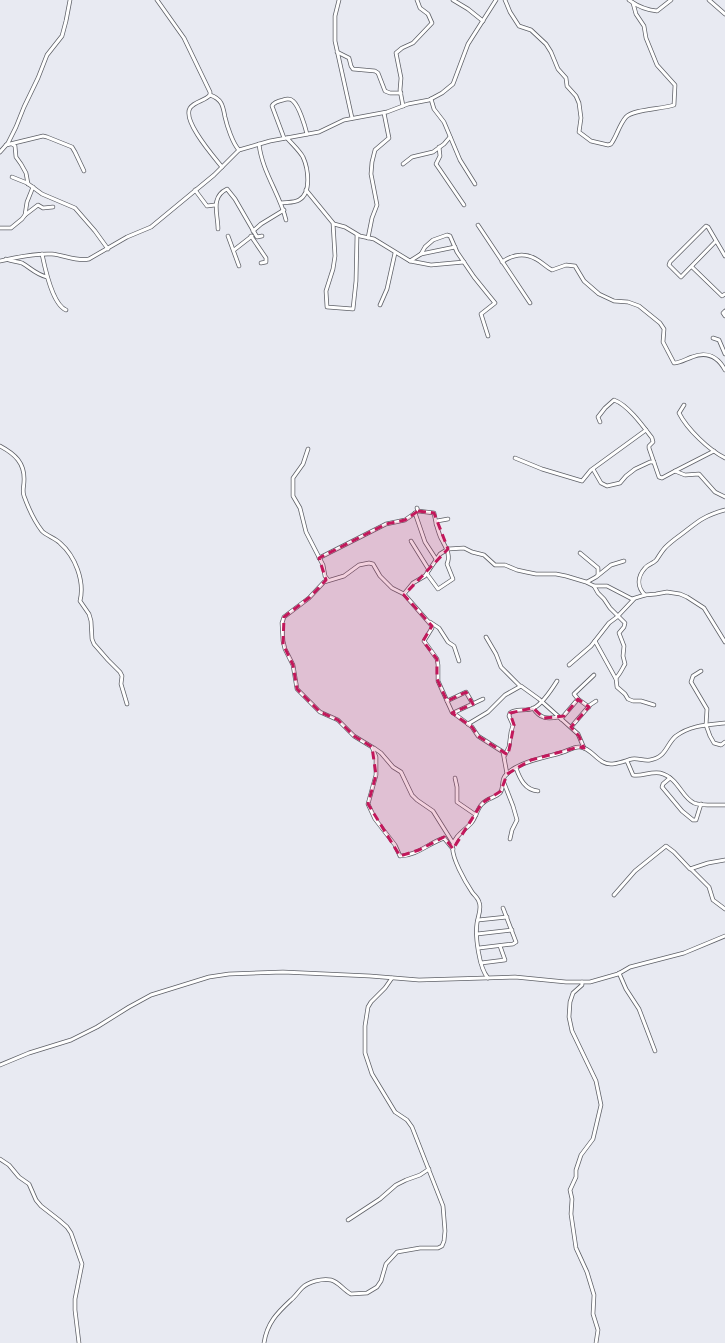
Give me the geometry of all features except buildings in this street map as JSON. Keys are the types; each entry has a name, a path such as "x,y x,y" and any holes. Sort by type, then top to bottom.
{"street":[{"path":"0,152 6,145 16,127 47,55 62,36 65,29 70,0"},
{"path":"157,0 184,38 210,92 210,95"},
{"path":"339,0 335,22 337,52 352,118"},
{"path":"404,106 401,93 401,78 396,53 403,47 413,43 432,22 428,14 419,8 417,0"},
{"path":"453,0 468,9 483,21"},
{"path":"0,261 42,254 53,254 87,260 127,238 150,228 181,200 222,167 239,150 285,138 319,132 340,121 384,113 430,99 442,93 453,84 468,44 496,0"},
{"path":"505,0 510,12 519,26 531,30 546,44 554,56 558,69 566,78 567,86 576,96 580,106 582,118 579,132 591,141 609,145 613,141 623,121 629,114 674,105 675,85 657,65 646,37 644,26 636,14 633,3"},
{"path":"629,0 648,9 657,11 671,0"},
{"path":"709,0 725,14"},
{"path":"337,52 349,58 353,68 375,71 378,73 384,91 390,93 401,93"},
{"path":"210,95 219,99 224,105 225,117 233,142 239,150"},
{"path":"210,95 190,108 188,117 205,145 222,167"},
{"path":"281,204 299,200 303,196 306,190 308,172 300,153 285,138 272,106 274,103 290,99 293,101 302,119 306,134"},
{"path":"430,99 434,109 443,120 460,160 475,184"},
{"path":"368,238 371,219 377,204 371,174 372,162 375,150 389,138 384,113"},
{"path":"6,145 43,136 47,137 72,147 84,171"},
{"path":"404,164 411,158 430,153 450,137"},
{"path":"12,144 15,146 16,157 26,173 28,184"},
{"path":"259,144 262,162 284,210 286,220"},
{"path":"439,147 440,156 436,164 464,205"},
{"path":"12,177 28,184 42,194 75,208 96,231 108,249"},
{"path":"25,215 26,204 33,188"},
{"path":"218,229 218,218 215,205 219,195 228,189 235,199 266,258 266,261 261,263"},
{"path":"195,190 207,206 215,205"},
{"path":"306,190 334,224 357,235 376,240 410,261 431,265 464,262"},
{"path":"0,228 11,228 20,222 25,215 38,205 43,208 53,207"},
{"path":"234,250 253,234 263,223 284,210"},
{"path":"334,224 336,256 326,289 327,307 353,309 357,235"},
{"path":"478,225 530,303"},
{"path":"716,241 680,278 669,264 706,226 708,227 725,256"},
{"path":"253,234 258,238 262,236"},
{"path":"410,261 420,254 432,240 446,235 451,237 455,247 476,281 495,303 481,314 488,336"},
{"path":"228,236 239,266"},
{"path":"420,254 455,247"},
{"path":"380,305 387,289 395,253"},
{"path":"42,254 50,287 62,308 66,310"},
{"path":"502,262 517,255 533,257 552,270 566,265 575,266 584,281 599,294 614,301 628,302 639,306 660,323 664,330 663,342 674,364 694,356 707,355 717,359 725,370"},
{"path":"6,260 22,263 39,275 47,277"},
{"path":"692,267 722,296 725,294"},
{"path":"725,311 723,312 725,316"},
{"path":"713,338 719,340 725,354"},
{"path":"600,422 598,418 605,408 615,400 628,410 652,439 653,442 649,445 649,448 660,477 714,451"},
{"path":"684,405 679,412 690,428 714,451 725,458"},
{"path":"515,458 581,481 593,469 646,430"},
{"path":"0,446 11,452 20,461 24,479 23,494 40,528 45,534 60,542 74,562 82,587 81,602 92,621 93,641 120,672 122,676 121,684 127,704"},
{"path":"308,449 303,464 293,478 293,496 300,508 306,532 324,567 325,576 328,580"},
{"path":"593,469 601,483 607,486 620,484 626,476 635,469 650,462 654,462"},
{"path":"675,471 683,474 699,474 715,492 725,497"},
{"path":"319,558 386,524 405,520 417,510 434,513 442,539 448,549 449,560 447,564 453,579 438,589 427,574"},
{"path":"417,510 425,542 436,559"},
{"path":"645,595 640,588 638,580 645,568 657,560 658,556 668,544 699,520 710,514 725,510"},
{"path":"436,523 437,521 448,519"},
{"path":"411,541 429,570"},
{"path":"404,594 413,583 422,579 427,574 440,554 448,549 465,549 486,555 494,564 505,564 521,572 558,574 587,582 594,586 610,608 624,623 624,627 619,633 624,646 623,656 625,663 616,679"},
{"path":"580,553 598,568 598,575"},
{"path":"587,582 611,565 624,561"},
{"path":"488,978 481,963 479,948 478,920 480,913 480,902 462,874 455,858 453,843 433,811 412,795 402,773 393,767 381,753 354,736 338,720 320,712 297,689 294,668 283,644 282,623 284,617 309,598 324,582 342,577 359,565 371,563 379,575 392,588 404,594 432,627 424,641 437,659 437,679 453,713 473,728 477,735 504,752 507,774"},
{"path":"594,586 607,586 634,599"},
{"path":"569,665 590,647 609,622 618,616 634,599 645,595 670,592 694,601 704,608 725,642"},
{"path":"428,621 437,626 448,642 454,646 459,661"},
{"path":"486,637 501,666 520,686 524,687 571,728 579,736 584,748"},
{"path":"595,641 616,679 617,688 625,694 628,699 654,705"},
{"path":"701,671 693,676 691,681 707,709 706,725 710,736 714,743 723,743 725,748"},
{"path":"589,707 574,695 594,675"},
{"path":"505,755 509,747 513,725 509,716 510,713 513,711 522,711 534,708 557,681"},
{"path":"468,724 489,711 505,695 520,686"},
{"path":"447,701 467,692 473,704"},
{"path":"453,713 483,699"},
{"path":"534,708 538,714 544,718 560,718 578,699"},
{"path":"571,728 596,701"},
{"path":"453,843 471,824 482,803 501,792 504,778 507,774 534,760 562,753 578,747 584,748 605,763 633,759 650,760 665,752 677,735 692,727 725,724"},
{"path":"372,747 375,754 376,768 374,784 368,804 374,818 395,846 400,856 404,856 419,850 444,838 453,848"},
{"path":"627,761 633,776 659,773 676,782 692,802 725,805"},
{"path":"516,768 524,784 533,791 538,792"},
{"path":"455,778 457,787 457,802 476,815"},
{"path":"670,778 662,784 662,787 687,817 696,820 701,804"},
{"path":"503,782 517,820 512,830 510,839"},
{"path":"614,895 635,871 666,846 709,887 713,900 725,909"},
{"path":"691,869 708,863 725,860"},
{"path":"479,948 513,944 516,942 504,908"},
{"path":"478,920 507,918"},
{"path":"478,934 512,930"},
{"path":"0,1065 29,1053 74,1039 151,995 209,977 229,974 283,972 418,980 516,976 566,982 592,982 619,973 630,967 684,952 725,936"},
{"path":"481,963 505,960 500,946"},
{"path":"619,973 626,990 638,1009 655,1051"},
{"path":"264,1343 267,1331 276,1314 302,1288 309,1284 322,1280 330,1280 336,1282 350,1294 367,1294 379,1285 386,1264 397,1252 420,1248 438,1248 442,1246 445,1237 444,1209 429,1169 408,1120 395,1112 372,1074 365,1053 365,1029 368,1007 370,1002 385,988 392,978"},
{"path":"582,982 574,993 570,1002 569,1017 572,1031 596,1081 601,1104 593,1138 581,1155 576,1170 576,1177 570,1190 572,1199 571,1214 576,1248 587,1272 594,1295 593,1314 598,1330 596,1343"},
{"path":"0,1160 9,1165 19,1177 29,1184 36,1200 41,1206 63,1224 71,1233 82,1264 75,1299 79,1343"},
{"path":"348,1220 380,1199 396,1185 420,1175 429,1169"}],"highlighted area":[{"path":"418,511 434,513 448,549 404,595 432,626 423,641 437,659 437,679 447,701 466,692 473,704 452,713 472,727 478,736 508,755 514,725 510,713 533,708 544,718 564,716 578,699 589,707 571,727 579,736 584,748 579,747 531,760 507,774 501,791 482,803 453,849 444,837 419,850 400,856 368,804 376,775 372,747 354,736 338,720 320,712 297,689 293,665 283,644 284,617 310,597 326,580 319,558 386,524 405,520"}]}
